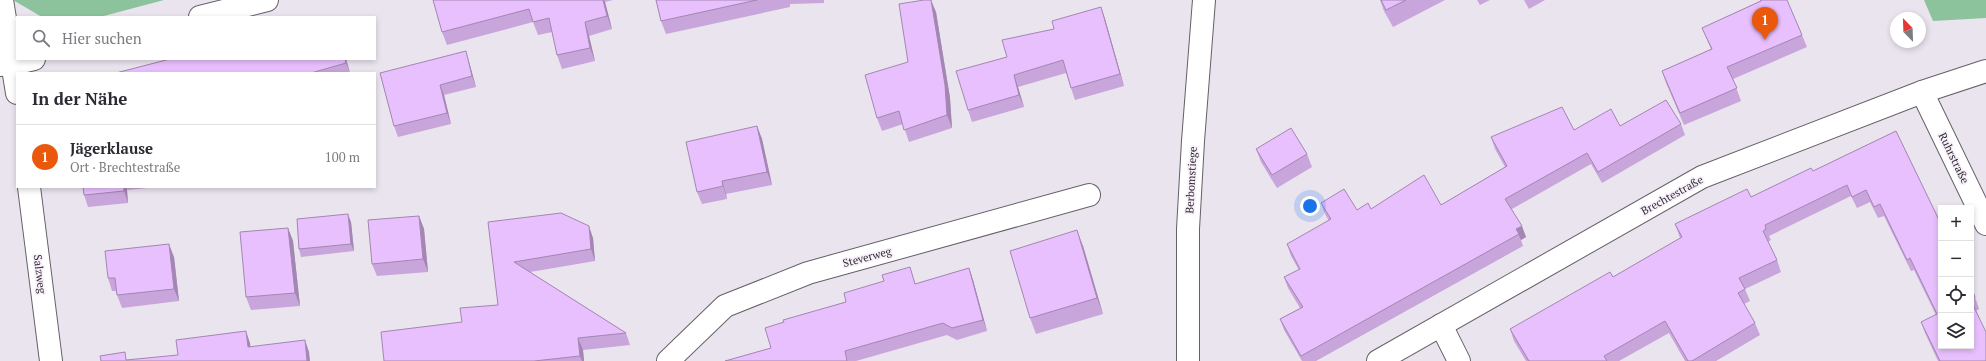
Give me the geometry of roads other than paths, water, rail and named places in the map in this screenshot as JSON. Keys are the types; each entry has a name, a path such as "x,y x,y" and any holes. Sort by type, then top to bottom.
{"street":[{"path":"2,0 7,64 16,90"},
{"path":"203,16 239,4 267,0"},
{"name":"Berbomstiege","path":"1188,361 1188,229 1204,0"},
{"path":"7,64 29,60"},
{"name":"Brechtestraße","path":"1378,361 1702,177 1922,92 1986,71"},
{"name":"Ruhrstraße","path":"1922,92 1986,224"},
{"name":"Salzweg","path":"29,188 51,361"},
{"name":"Steverweg","path":"668,361 725,306 808,273 1089,195"},
{"path":"1440,325 1459,361"}],"place":[{"name":"Jägerklause","path":"1765,40"}]}
